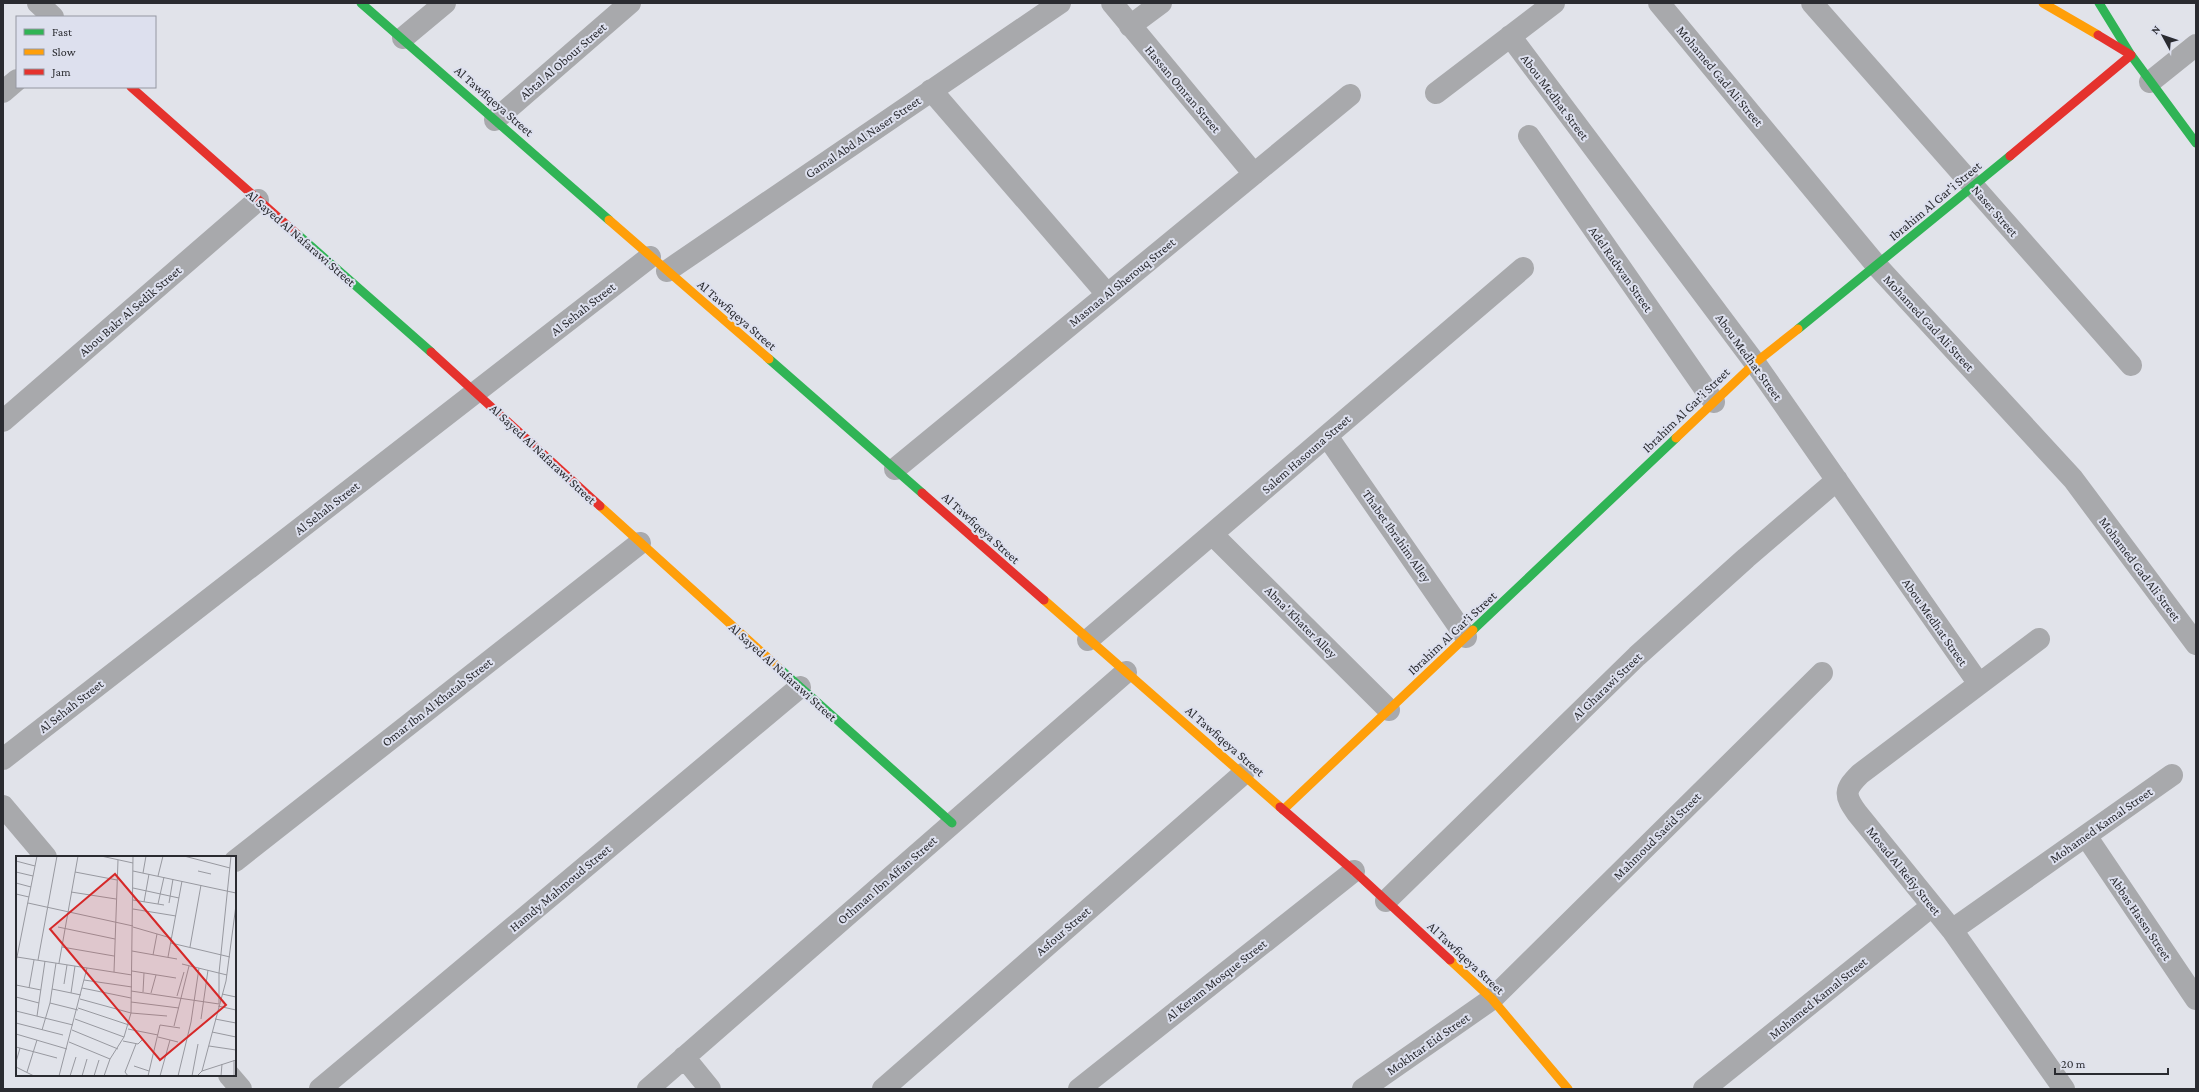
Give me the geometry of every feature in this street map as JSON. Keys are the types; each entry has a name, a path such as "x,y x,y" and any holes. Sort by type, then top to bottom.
{"street":[{"path":"38,3 52,16"},
{"name":"Al Tawfiqeya Street","path":"361,3 403,38 650,257 895,469 1088,640 1354,871 1492,999 1568,1089"},
{"path":"403,38 446,3"},
{"name":"Abtal Al Obour Street","path":"495,120 630,3"},
{"name":"Gamal Abd Al Naser Street","path":"667,271 1060,3"},
{"name":"Hassan Omran Street","path":"1112,3 1254,174"},
{"path":"1130,26 1161,3"},
{"path":"1436,92 1554,3"},
{"name":"Mohamed Gad Ali Street","path":"1659,3 1877,266 2073,479 2196,644"},
{"name":"Naser Street","path":"1812,3 2130,365"},
{"path":"2043,3 2131,55"},
{"path":"2099,3 2131,55 2196,143"},
{"name":"Abou Medhat Street","path":"1510,36 1755,362 1979,684"},
{"path":"2150,82 2196,44"},
{"name":"Ibrahim Al Gar'i Street","path":"1283,810 1755,362 1877,266 2131,55"},
{"path":"3,92 16,81"},
{"name":"Al Sayed Al Nafarawi Street","path":"132,88 476,392 640,544 952,823"},
{"path":"931,90 1107,294"},
{"name":"Masnaa Al Sherouq Street","path":"895,469 1350,95"},
{"name":"Adel Radwan Street","path":"1529,136 1714,402"},
{"name":"Abou Bakr Al Sedik Street","path":"3,421 258,200"},
{"name":"Al Sehah Street","path":"3,759 650,257"},
{"name":"Salem Hasouna Street","path":"1088,640 1523,268"},
{"name":"Thabet Ibrahim Alley","path":"1327,436 1466,637"},
{"name":"Al Gharawi Street","path":"1386,901 1638,656 1746,558 1837,480"},
{"name":"Abna' Khater Alley","path":"1212,534 1389,710"},
{"name":"Omar Ibn Al Khatab Street","path":"236,860 640,544"},
{"path":"1979,684 2039,639"},
{"name":"Othman Ibn Affan Street","path":"648,1089 1126,672"},
{"name":"Mahmoud Saeid Street","path":"1492,999 1822,673"},
{"name":"Mosad Al Refiy Street","path":"1979,684 1860,774 1850,784 1847,792 1849,802 1952,930 2064,1089"},
{"name":"Hamdy Mahmoud Street","path":"320,1089 800,687"},
{"name":"Asfour Street","path":"882,1089 1243,774"},
{"name":"Mohamed Kamal Street","path":"1952,930 2172,775"},
{"path":"3,806 45,856"},
{"name":"Abbas Hassn Street","path":"2086,836 2189,973 2196,999"},
{"name":"Al Keram Mosque Street","path":"1079,1089 1354,871"},
{"name":"Mohamed Kamal Street","path":"1704,1089 1932,906"},
{"name":"Mokhtar Eid Street","path":"1363,1089 1492,999"},
{"path":"684,1057 710,1089"},
{"path":"230,1076 241,1089"}],"traffic: fast":[{"path":"361,3 609,220"},
{"path":"2099,3 2131,55 2196,143"},
{"path":"1798,329 2010,156"},
{"path":"297,234 431,352"},
{"path":"769,359 922,493"},
{"path":"1473,630 1676,438"},
{"path":"779,668 952,823"}],"traffic: slow":[{"path":"2043,3 2098,35"},
{"path":"609,220 769,359"},
{"path":"1676,438 1755,363 1798,329"},
{"path":"600,506 779,668"},
{"path":"1044,600 1280,807"},
{"path":"1283,810 1473,630"},
{"path":"1450,960 1492,999 1568,1089"}],"traffic: jam":[{"path":"2010,156 2131,55 2098,35"},
{"path":"132,88 297,234"},
{"path":"431,352 600,506"},
{"path":"922,493 1044,600"},
{"path":"1280,807 1354,871 1450,960"}]}
